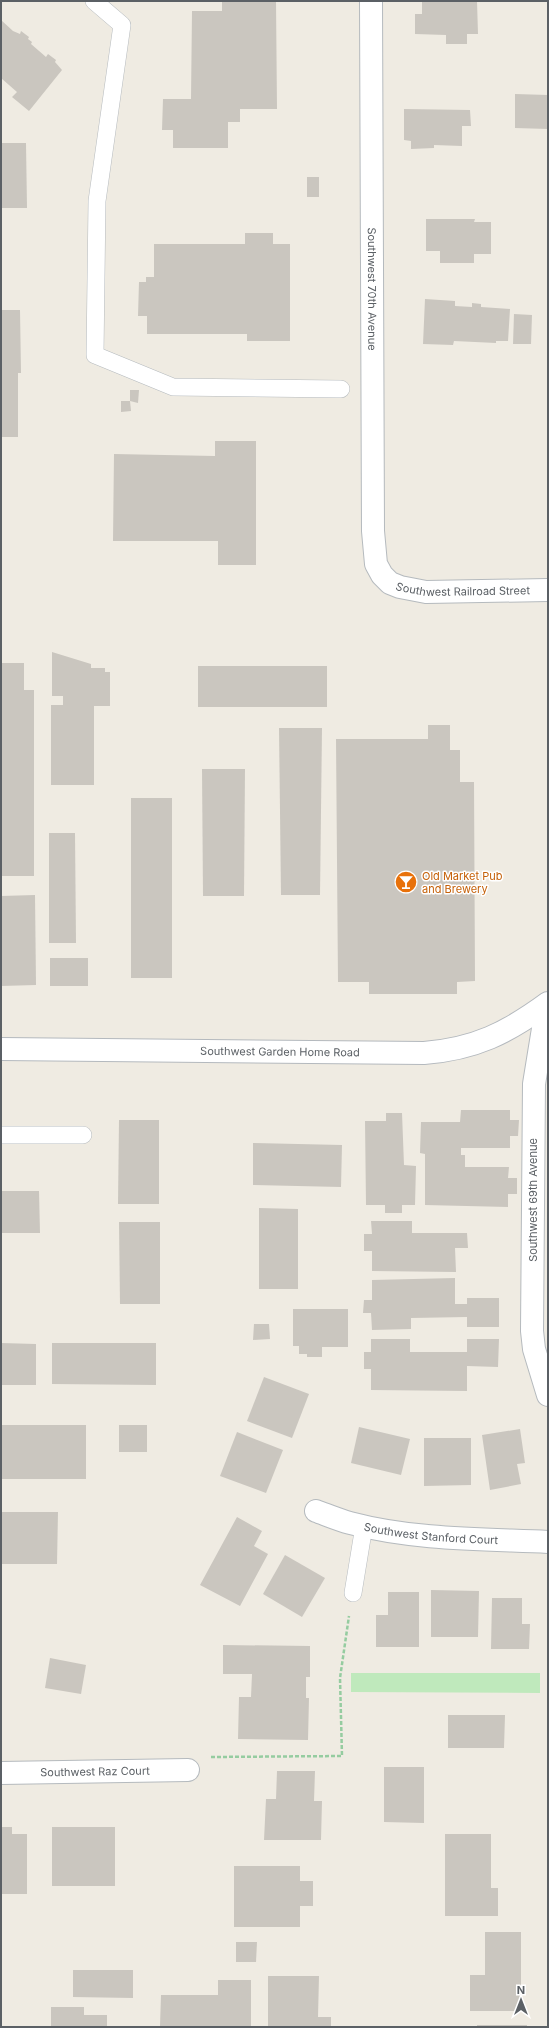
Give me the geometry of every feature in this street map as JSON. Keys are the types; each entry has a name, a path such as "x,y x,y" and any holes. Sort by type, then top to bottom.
{"street":[{"name":"Southwest 70th Avenue","path":"371,1 373,531 376,564 382,575"},
{"name":"Southwest Railroad Street","path":"382,575 390,583 400,587 426,592 548,590"},
{"name":"Southwest Garden Home Road","path":"1,1049 424,1053 449,1051 474,1045 495,1037 515,1026 547,1003"},
{"name":"Southwest 69th Avenue","path":"547,1003 534,1084 532,1331 534,1349 548,1395"},
{"name":"Southwest Stanford Court","path":"316,1511 350,1523 407,1534 446,1538 548,1542"},
{"name":"Southwest Raz Court","path":"1,1773 188,1770"}],"lane":[{"path":"94,1 122,25 97,200 95,355 173,387 341,389"},
{"path":"1,1135 83,1135"},
{"path":"353,1593 364,1526"}],"path":[{"path":"188,1770 198,1758 342,1756 340,1678 353,1593"}],"green space":[{"path":"351,1673 540,1673 540,1693 351,1692"}],"building":[{"path":"222,1 276,1 277,109 240,109 240,122 228,122 228,148 173,148 173,130 162,130 163,99 191,99 192,11 222,11"},
{"path":"422,1 477,1 478,34 467,34 467,44 446,44 446,35 415,34 415,14 422,14"},
{"path":"1,20 13,31 20,34 21,31 29,37 28,39 32,42 31,44 46,57 48,54 56,60 55,62 62,70 29,111 12,97 17,92 1,78"},
{"path":"515,94 548,95 548,129 515,128"},
{"path":"404,109 470,110 471,126 462,126 462,146 434,145 434,148 411,149 411,141 404,140"},
{"path":"1,143 26,143 27,208 1,208"},
{"path":"307,177 319,177 319,197 307,197"},
{"path":"426,219 475,219 474,222 491,222 491,254 474,254 474,263 440,263 440,251 426,251"},
{"path":"245,233 273,233 273,244 290,244 290,341 247,341 247,334 147,334 147,316 138,316 139,282 146,282 146,277 154,277 154,244 245,244"},
{"path":"425,299 455,301 455,306 472,307 472,303 481,304 481,307 510,309 508,341 496,341 496,343 454,341 453,345 423,344"},
{"path":"1,310 20,310 21,373 18,373 18,437 1,437"},
{"path":"514,314 532,315 531,344 513,344"},
{"path":"130,390 139,390 138,403 130,401"},
{"path":"121,401 130,401 131,411 121,412"},
{"path":"215,441 256,441 256,565 218,565 218,541 113,541 114,454 215,456"},
{"path":"52,652 91,664 91,668 105,668 105,672 110,672 110,706 94,706 94,785 51,785 51,705 63,705 63,696 52,696"},
{"path":"1,663 24,663 24,690 34,690 34,876 1,876"},
{"path":"198,666 327,666 327,707 198,707"},
{"name":"Old Market Pub and Brewery","path":"428,725 450,725 450,750 460,750 460,782 474,782 475,981 457,982 457,994 369,994 369,982 338,982 336,739 428,739"},
{"path":"279,728 322,728 320,895 281,895"},
{"path":"202,769 245,769 244,896 203,896"},
{"path":"131,798 172,798 172,978 131,978"},
{"path":"49,833 75,833 76,943 49,943"},
{"path":"35,895 36,985 1,986 1,896"},
{"path":"50,958 88,958 88,986 50,986"},
{"path":"461,1110 510,1110 510,1120 519,1120 518,1136 510,1136 510,1148 461,1148 461,1155 465,1155 465,1167 509,1167 508,1178 517,1178 517,1194 508,1194 508,1207 425,1205 425,1154 420,1153 421,1122 460,1122"},
{"path":"386,1113 402,1113 404,1165 416,1166 415,1205 402,1205 402,1213 385,1213 385,1205 366,1205 365,1121 386,1121"},
{"path":"119,1120 159,1120 159,1204 118,1204"},
{"path":"253,1143 342,1145 341,1187 253,1185"},
{"path":"1,1191 39,1191 40,1233 1,1233"},
{"path":"259,1208 298,1209 298,1289 259,1289"},
{"path":"371,1221 412,1221 412,1233 467,1233 468,1248 455,1248 456,1272 372,1271 372,1251 364,1251 364,1234 372,1234"},
{"path":"119,1222 160,1222 160,1304 120,1304"},
{"path":"455,1278 455,1304 467,1304 467,1298 499,1298 499,1327 467,1327 467,1317 411,1318 411,1329 372,1330 371,1313 363,1313 364,1300 372,1300 372,1280"},
{"path":"293,1309 348,1309 348,1347 322,1347 322,1357 307,1357 307,1354 299,1354 299,1346 293,1346"},
{"path":"254,1324 269,1324 270,1339 253,1340"},
{"path":"371,1339 410,1339 410,1352 467,1352 467,1339 499,1339 498,1367 467,1366 467,1391 371,1390 371,1369 364,1369 364,1352 371,1352"},
{"path":"1,1343 36,1344 36,1385 1,1385"},
{"path":"52,1343 156,1343 156,1385 52,1384"},
{"path":"264,1377 309,1394 292,1438 247,1421"},
{"path":"1,1425 86,1425 86,1479 1,1479"},
{"path":"119,1425 147,1425 147,1452 119,1452"},
{"path":"359,1427 410,1439 401,1475 351,1463"},
{"path":"520,1429 525,1463 517,1464 521,1484 490,1490 482,1435"},
{"path":"237,1432 283,1450 266,1493 220,1476"},
{"path":"424,1438 471,1438 471,1485 424,1486"},
{"path":"1,1512 58,1512 57,1564 1,1564"},
{"path":"237,1517 262,1531 254,1546 268,1554 240,1606 200,1585"},
{"path":"285,1555 325,1578 302,1617 263,1594"},
{"path":"431,1590 479,1591 478,1637 431,1637"},
{"path":"388,1592 419,1592 419,1647 376,1647 376,1615 388,1615"},
{"path":"492,1598 522,1598 522,1624 530,1624 529,1649 491,1649"},
{"path":"223,1645 310,1646 310,1677 306,1677 306,1698 309,1698 308,1740 238,1739 239,1697 251,1697 252,1674 223,1674"},
{"path":"50,1658 86,1665 81,1694 45,1688"},
{"path":"448,1715 505,1715 504,1748 448,1748"},
{"path":"384,1767 424,1767 424,1823 384,1822"},
{"path":"277,1771 315,1771 314,1801 322,1801 321,1840 264,1840 266,1799 276,1799"},
{"path":"1,1827 12,1827 12,1834 27,1834 27,1894 1,1894"},
{"path":"52,1827 115,1827 115,1886 52,1886"},
{"path":"445,1834 491,1834 491,1888 498,1888 498,1916 445,1916"},
{"path":"234,1866 300,1866 300,1881 313,1881 313,1906 300,1906 300,1927 234,1927"},
{"path":"485,1932 521,1932 521,2011 470,2011 470,1975 485,1975"},
{"path":"236,1942 257,1942 256,1962 236,1962"},
{"path":"73,1970 133,1970 133,1998 73,1997"},
{"path":"268,1976 319,1976 318,2017 331,2017 331,2027 268,2027"},
{"path":"218,1980 251,1980 251,2027 160,2026 161,1995 218,1995"},
{"path":"51,2007 84,2007 84,2015 107,2015 107,2027 51,2027"},
{"path":"477,2025 527,2025 527,2027 477,2027"}],"place":[{"name":"Old Market Pub and Brewery","path":"406,882"}]}
